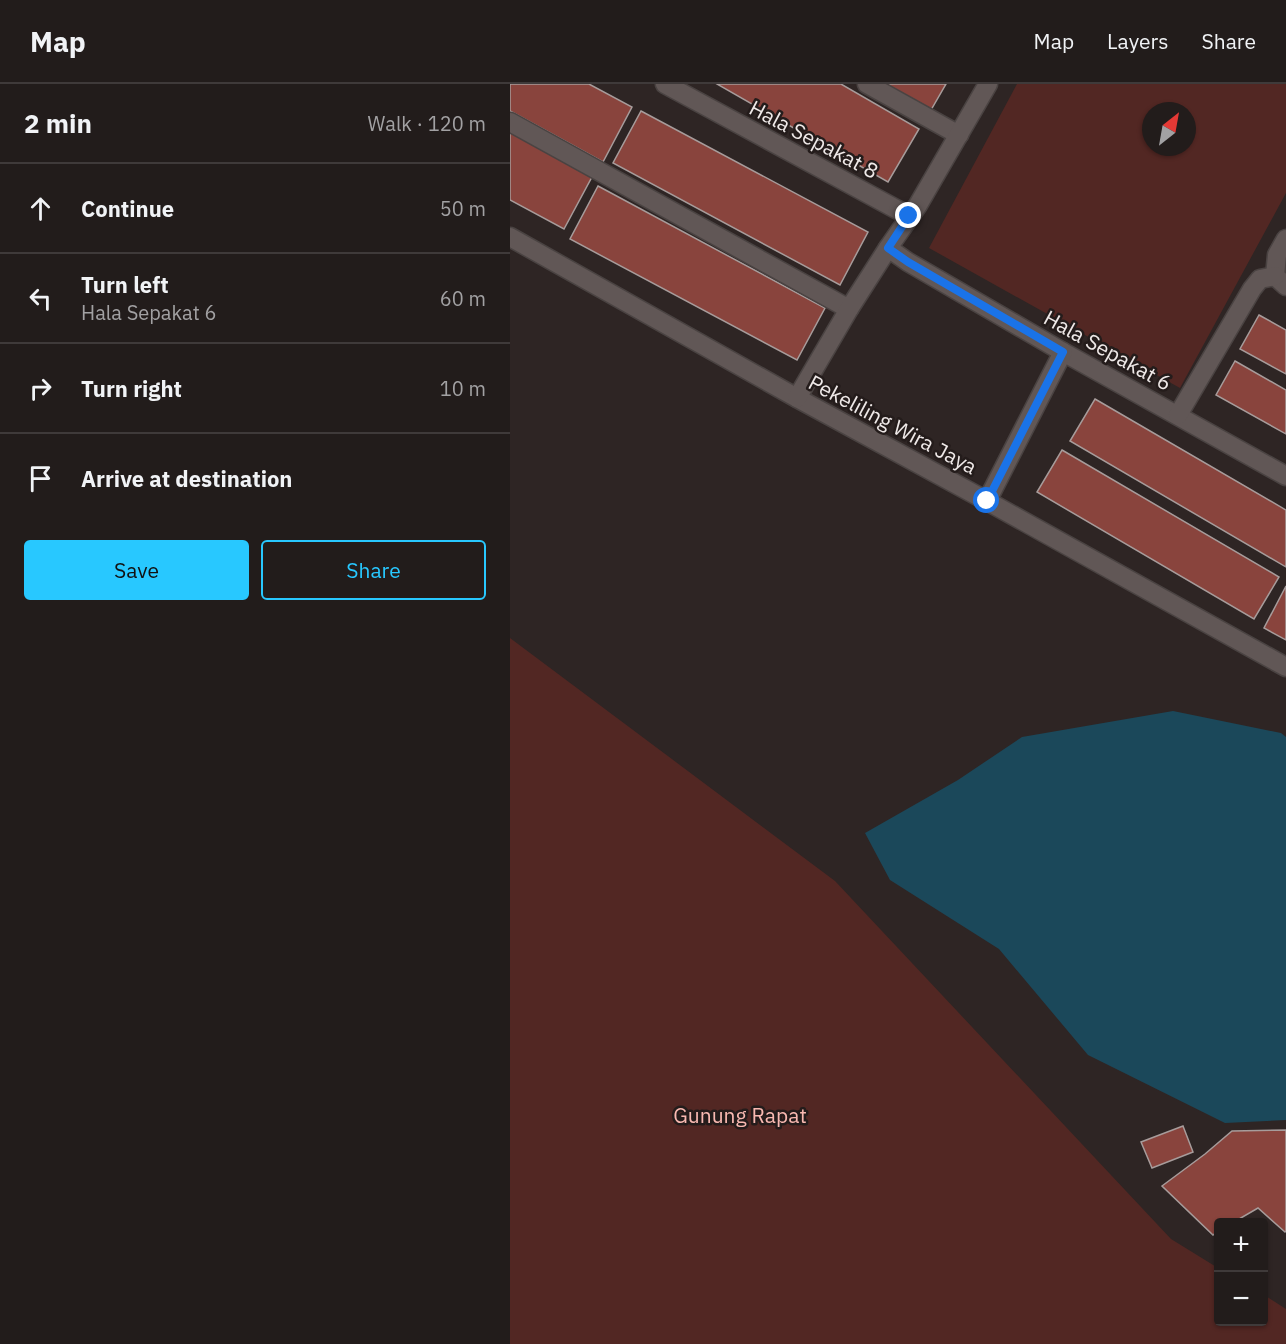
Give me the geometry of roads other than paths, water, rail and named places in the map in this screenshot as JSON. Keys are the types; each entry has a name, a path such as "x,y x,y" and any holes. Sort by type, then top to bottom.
{"street":[{"name":"Hala Sepakat 8","path":"665,84 909,216"},
{"path":"867,84 959,135"},
{"path":"796,398 849,309 918,205 988,84"},
{"path":"510,122 849,309"},
{"name":"Pekeliling Wira Jaya","path":"510,237 796,398 1286,667"},
{"path":"1178,416 1252,289 1260,279 1281,281 1277,255 1286,239"},
{"name":"Hala Sepakat 6","path":"888,248 908,262 1063,352 1286,476"},
{"path":"987,501 1063,352"}],"water":[{"path":"1173,711 1281,733 1286,737 1286,1120 1225,1123 1088,1055 999,949 890,880 865,833 958,780 1022,737"}],"park label":[{"name":"Gunung Rapat","path":"740,1115"}]}
